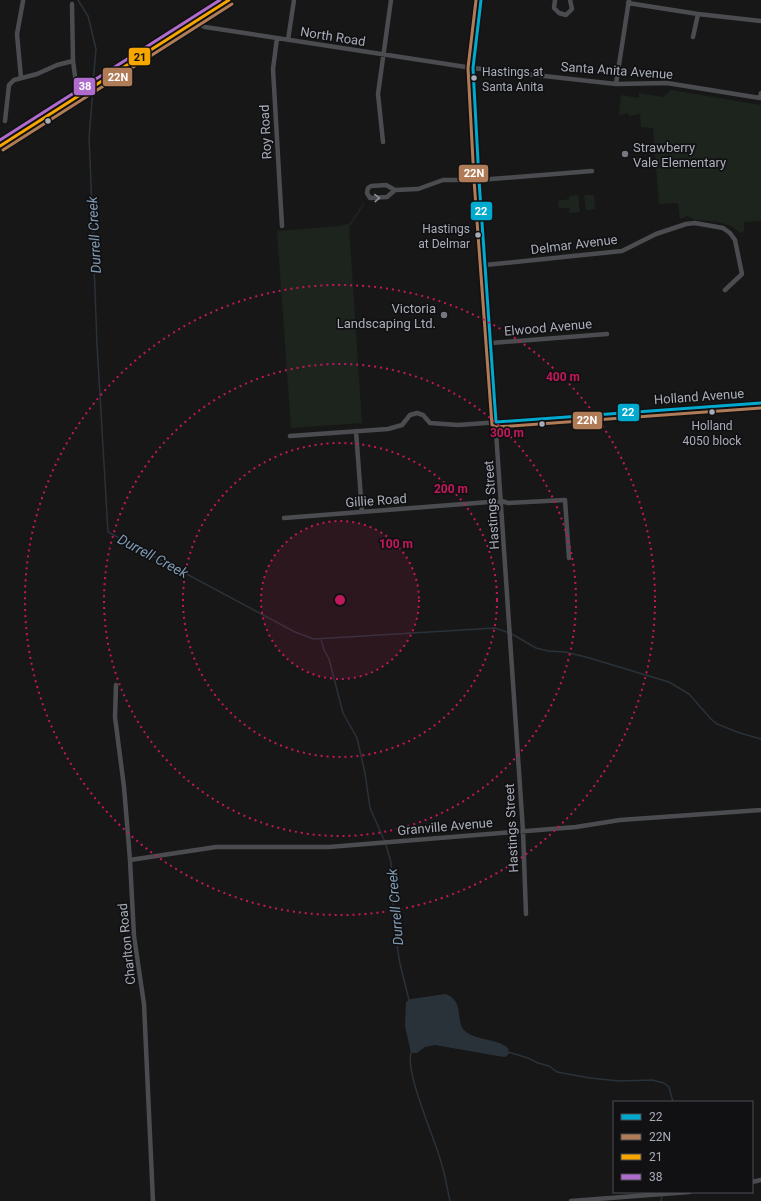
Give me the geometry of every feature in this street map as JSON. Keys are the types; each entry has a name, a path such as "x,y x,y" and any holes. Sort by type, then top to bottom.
{"main road":[{"path":"0,146 78,98 229,0"}],"street":[{"path":"288,40 294,0"},
{"path":"383,142 378,94 382,55 391,0"},
{"name":"Hastings Street","path":"481,0 473,68 479,180 502,501 523,831 526,914"},
{"path":"555,0 554,8 559,13 566,15 572,9 570,0"},
{"path":"21,78 16,34 23,1"},
{"path":"616,84 629,2 698,14 761,21"},
{"path":"72,4 73,61 78,98"},
{"path":"693,37 698,14"},
{"name":"North Road","path":"198,21 205,27 466,67"},
{"name":"Roy Road","path":"277,38 273,70 282,226"},
{"path":"5,121 9,85 14,80 37,74 56,65 73,61"},
{"name":"Santa Anita Avenue","path":"473,68 616,84 667,83 760,96"},
{"path":"394,190 387,197 370,198 366,193 370,186 386,185 394,190 418,189 443,180 479,180 592,171"},
{"name":"Delmar Avenue","path":"485,265 622,251 656,234 686,224 695,223 723,228 730,233 735,240 742,274 724,290"},
{"name":"Elwood Avenue","path":"491,343 607,334"},
{"name":"Holland Avenue","path":"290,436 388,429 402,425 410,415 417,412 423,415 430,423 458,425 761,403"},
{"path":"356,432 362,512"},
{"name":"Gillie Road","path":"284,518 502,501 508,503 565,500 569,558"},
{"name":"Charlton Road","path":"116,685 115,717 124,787 134,936 144,1004 153,1201"},
{"name":"Granville Avenue","path":"130,860 216,847 328,847 576,827 620,820 761,810"},
{"path":"571,1201 676,1193"}],"shaded area":[{"path":"671,90 761,105 761,221 744,222 744,231 740,233 731,226 719,222 695,220 687,216 680,219 678,203 659,204 653,128 641,127 640,114 629,116 628,113 619,115 621,95 639,98 639,93 663,97"},
{"path":"578,195 580,212 570,213 569,205 569,208 559,208 558,201 569,199 569,196"},
{"path":"584,195 594,195 595,209 586,210"},
{"path":"363,203 365,203 349,226 362,423 291,428 277,231 340,226 350,223"},
{"path":"446,994 456,1002 460,1022 465,1031 475,1036 503,1045 508,1048 509,1054 505,1057 435,1045 425,1047 417,1053 411,1053 405,1026 406,1002 411,999"}],"waterway":[{"name":"Durrell Creek","path":"78,0 88,16 96,49 93,83"},
{"name":"Durrell Creek","path":"93,89 89,139 97,344 108,532 295,632 314,639 495,628 510,633 536,648 548,651 565,652 586,657 669,682 689,694 717,724 761,739"},
{"name":"Durrell Creek","path":"321,639 324,650 329,659 343,713 357,738 365,773 370,808 385,842 391,862 395,933 400,964 409,1000"},
{"path":"508,1052 549,1066 557,1072 619,1081 652,1080 664,1083 669,1087 673,1101"},
{"name":"Durrell Creek","path":"411,1053 410,1062 412,1075 438,1152 450,1201"},
{"path":"661,1201 662,1195"}],"transit line":[{"name":"38","path":"0,140 220,0"},
{"name":"21","path":"0,146 229,0"},
{"name":"22N","path":"476,0 468,68 474,180 492,425 496,427 761,408"},
{"name":"22","path":"481,0 473,68 479,180 496,422"},
{"name":"22N","path":"3,150 232,4"},
{"name":"22","path":"496,422 761,403"}],"place":[{"name":"Hastings at Santa Anita","path":"474,78"},
{"name":"Strawberry Vale Elementary","path":"625,154"},
{"name":"Hastings at Delmar","path":"478,235"},
{"name":"Victoria Landscaping Ltd.","path":"444,315"},
{"name":"Holland 4050 block","path":"712,412"}]}
